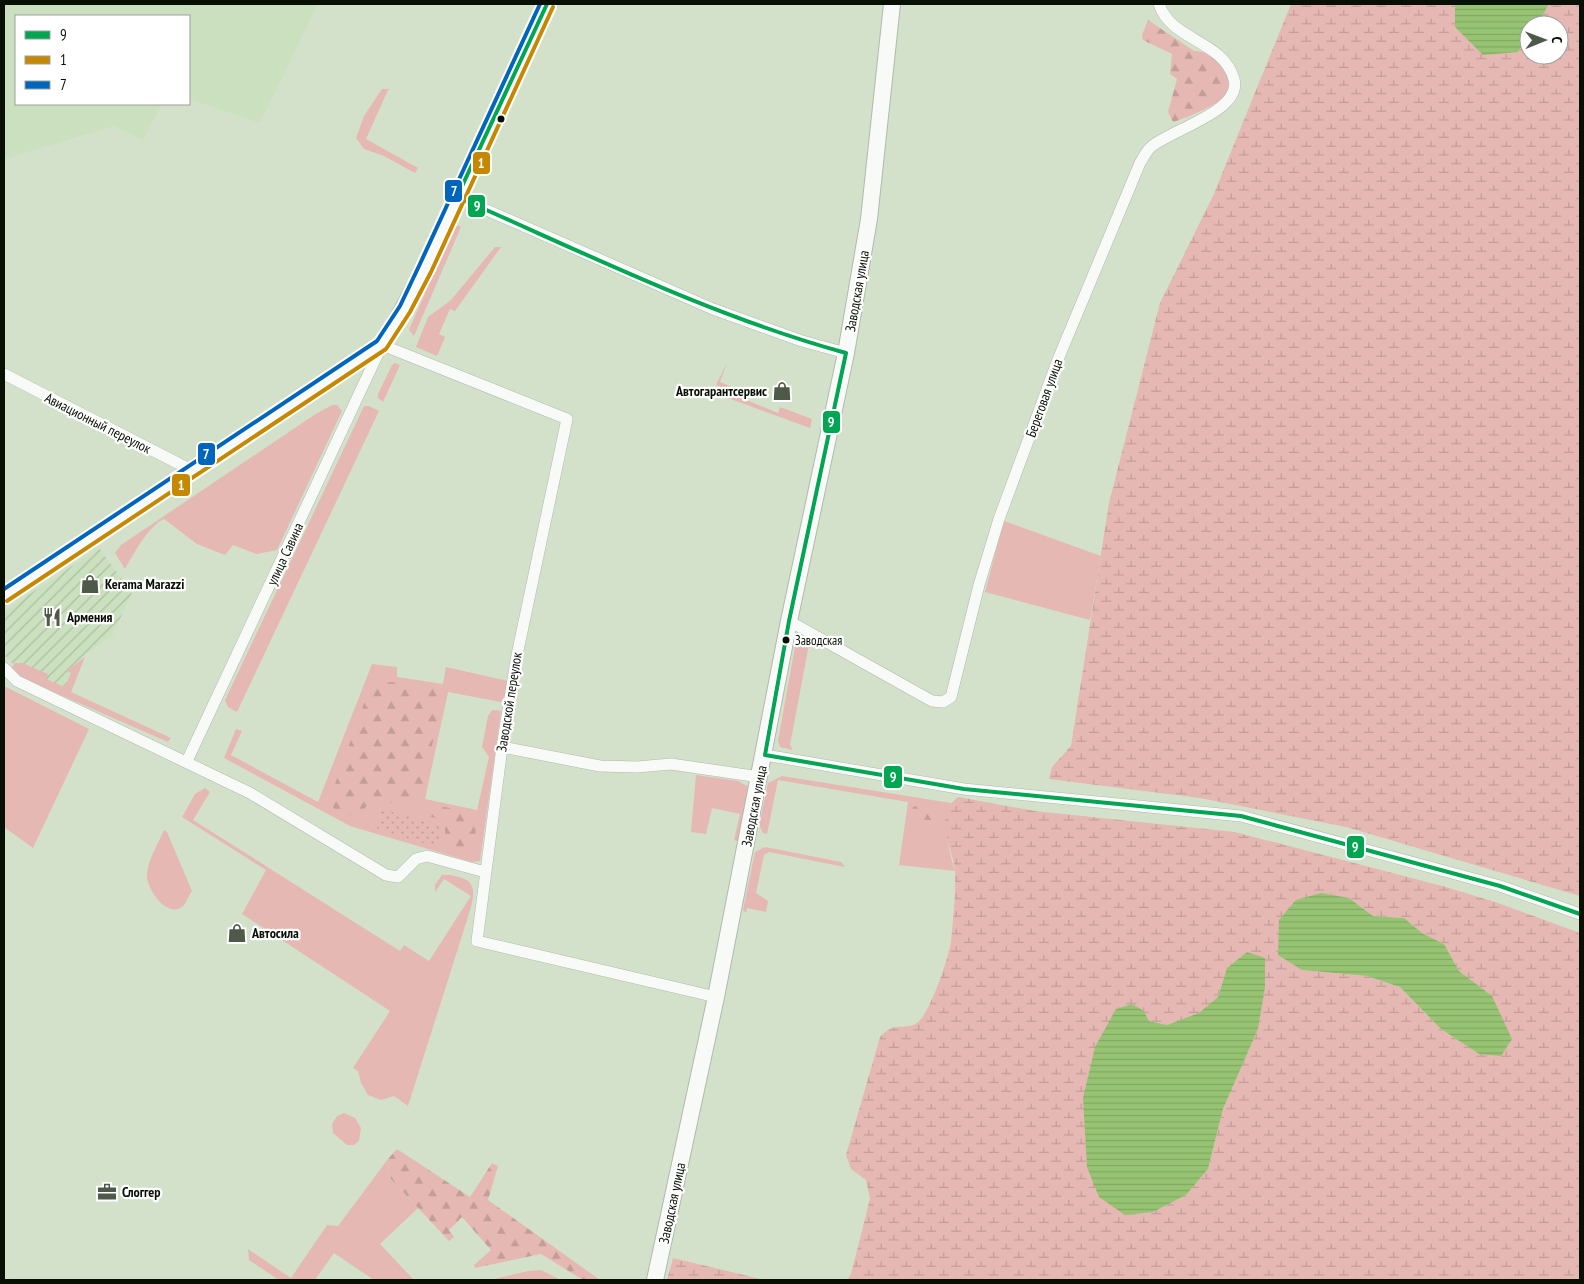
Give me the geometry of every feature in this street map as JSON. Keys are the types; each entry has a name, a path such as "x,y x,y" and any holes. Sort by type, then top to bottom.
{"street":[{"name":"Заводская улица","path":"655,1280 716,998 765,755 789,621 846,353 870,219 892,4"},
{"name":"Береговая улица","path":"789,621 932,701 942,702 951,697 977,592 999,519 1059,357 1140,163 1152,146 1225,105 1234,88 1234,77 1222,57 1167,21 1159,4"},
{"name":"улица Савина","path":"187,762 382,346 405,309 476,156"},
{"path":"457,197 713,309 802,341 846,353"},
{"name":"улица Савина","path":"4,596 382,346"},
{"name":"Заводской переулок","path":"382,346 567,419 517,655 502,747 477,941 716,998"},
{"name":"Авиационный переулок","path":"4,374 192,471"},
{"path":"4,668 17,681 250,794 386,875 398,877 416,859 426,856 485,872"},
{"path":"502,747 600,766 637,767 670,764 760,777"},
{"path":"765,755 964,790 1242,816 1500,886 1580,914"}],"shaded area":[{"path":"4,4 318,4 260,123 190,99 190,15 15,15 15,105 161,105 143,140 114,126 4,159"},
{"path":"1455,4 1549,4 1543,15 1519,15 1518,52 1483,55 1455,27"},
{"path":"99,548 132,593 112,636 82,657 67,693 13,664 4,655 4,611"},
{"path":"1321,893 1349,898 1373,916 1404,918 1422,933 1444,944 1459,971 1492,996 1512,1039 1501,1056 1479,1054 1441,1029 1400,987 1367,976 1302,970 1278,955 1279,920 1296,900"},
{"path":"1247,952 1265,958 1265,987 1258,1029 1223,1109 1208,1169 1186,1195 1153,1212 1125,1215 1099,1197 1087,1167 1083,1098 1095,1047 1116,1009 1132,1004 1144,1011 1149,1021 1167,1025 1199,1013 1218,997 1227,968"}],"green space":[{"path":"1291,4 1455,4 1455,28 1518,52 1519,51 1519,65 1569,65 1569,15 1543,15 1549,4 1580,4 1580,896 1346,827 1200,798 1049,779 1052,767 1071,746 1109,503 1160,303 1213,196"},
{"path":"1148,20 1194,51 1209,55 1222,66 1227,73 1229,81 1228,89 1220,100 1173,122 1168,112 1177,79 1170,74 1172,54 1143,40 1142,35"},
{"path":"382,89 391,89 388,90 366,139 418,168 415,173 384,156 364,149 356,138 364,116"},
{"path":"454,226 461,227 414,336 409,330"},
{"path":"495,247 501,247 455,311 450,309 439,334 445,337 437,356 416,347 428,317 451,300"},
{"path":"395,363 400,365 383,402 378,398 378,394 392,365"},
{"path":"727,363 720,382 732,387 730,393 778,413 780,407 812,419 810,428 728,398 730,391 716,385"},
{"path":"332,405 337,405 342,411 277,550 257,554 233,545 225,555 197,544 164,519 158,522 147,534 125,569 115,553 121,545 314,415"},
{"path":"364,406 369,406 379,411 237,712 228,707 225,701 227,696"},
{"path":"1004,521 1101,556 1090,620 985,592"},
{"path":"801,638 810,639 790,745 793,750 780,747 778,741 796,641"},
{"path":"85,657 71,692 171,738 168,742 24,679 11,669 15,663 22,663 48,674 46,679 65,687 71,673 67,671"},
{"path":"372,664 397,667 397,677 443,684 446,667 508,681 505,695 501,702 448,692 425,799 477,810 489,757 482,747 488,716 492,710 501,711 480,861 472,862 350,826 224,758 236,729 242,731 231,755 318,802"},
{"path":"390,682 435,686 443,691 422,796 417,799 380,804 370,803 357,815 340,812 329,801 367,695 374,687"},
{"path":"4,686 89,729 33,848 4,827"},
{"path":"696,775 738,781 749,787 740,842 734,840 740,814 712,808 706,834 691,832"},
{"path":"782,776 951,803 947,837 955,871 899,865 908,802 778,780 767,834 763,833 759,825 768,783"},
{"path":"205,788 210,792 193,820 400,951 404,945 429,961 471,896 444,879 435,892 435,885 442,875 462,878 471,885 473,896 471,908 408,1106 394,1096 381,1100 368,1095 361,1083 358,1071 353,1068 390,1011 242,914 266,870 182,817 195,794"},
{"path":"958,797 1035,811 1235,832 1446,887 1498,903 1580,933 1580,1280 847,1280 851,1274 870,1199 866,1180 851,1169 846,1155 880,1037 890,1029 915,1024 923,1017 938,984 950,949 955,898 955,872 945,824 946,814 950,805","holes":["1349,898 1373,916 1404,918 1422,933 1444,944 1459,971 1492,996 1479,1054 1441,1029 1400,987 1367,976 1302,970","1247,952 1258,1029 1223,1109 1208,1169 1186,1195 1153,1212 1144,1011 1149,1021 1167,1025 1199,1014 1218,997 1227,968"]},
{"path":"422,803 477,813 474,850 468,854 452,851 445,843 445,824 441,820 423,814"},
{"path":"913,807 943,810 944,813 941,821 916,819 911,814"},
{"path":"382,809 443,827 437,847 377,829"},
{"path":"164,830 167,832 192,891 184,905 178,909 165,906 154,895 148,881 149,863"},
{"path":"765,847 841,862 845,867 769,852 764,855 756,893 768,901 766,912 747,908 746,913 743,910 755,852"},
{"path":"344,1113 355,1118 361,1128 359,1141 354,1145 347,1145 333,1133 332,1124 337,1116"},
{"path":"397,1149 470,1197 492,1163 498,1166 488,1200 600,1280 583,1280 541,1254 475,1268 474,1265 491,1250 462,1217 449,1230 454,1237 449,1241 389,1177 388,1159"},
{"path":"388,1159 389,1177 418,1208 380,1244 414,1280 374,1280 334,1253 315,1280 279,1280 249,1260 248,1249 291,1278 327,1225 338,1226"},
{"path":"673,1258 765,1280 667,1280"},
{"path":"541,1270 561,1280 490,1280 528,1271"}],"transit line":[{"name":"7","path":"4,589 377,341 400,306 540,4"},
{"name":"9","path":"547,4 457,197 697,302 746,321 846,353 789,621 765,755 964,789 1241,816 1500,886 1580,914"},
{"name":"1","path":"7,601 386,349 410,312 431,272 553,7"}],"place":[{"name":"Автогарантсервис","path":"782,391"},
{"name":"Kerama Marazzi","path":"90,584"},
{"name":"Армения","path":"52,617"},
{"name":"Заводская","path":"786,640"},
{"name":"Автосила","path":"237,933"},
{"name":"Слоггер","path":"107,1192"}]}
